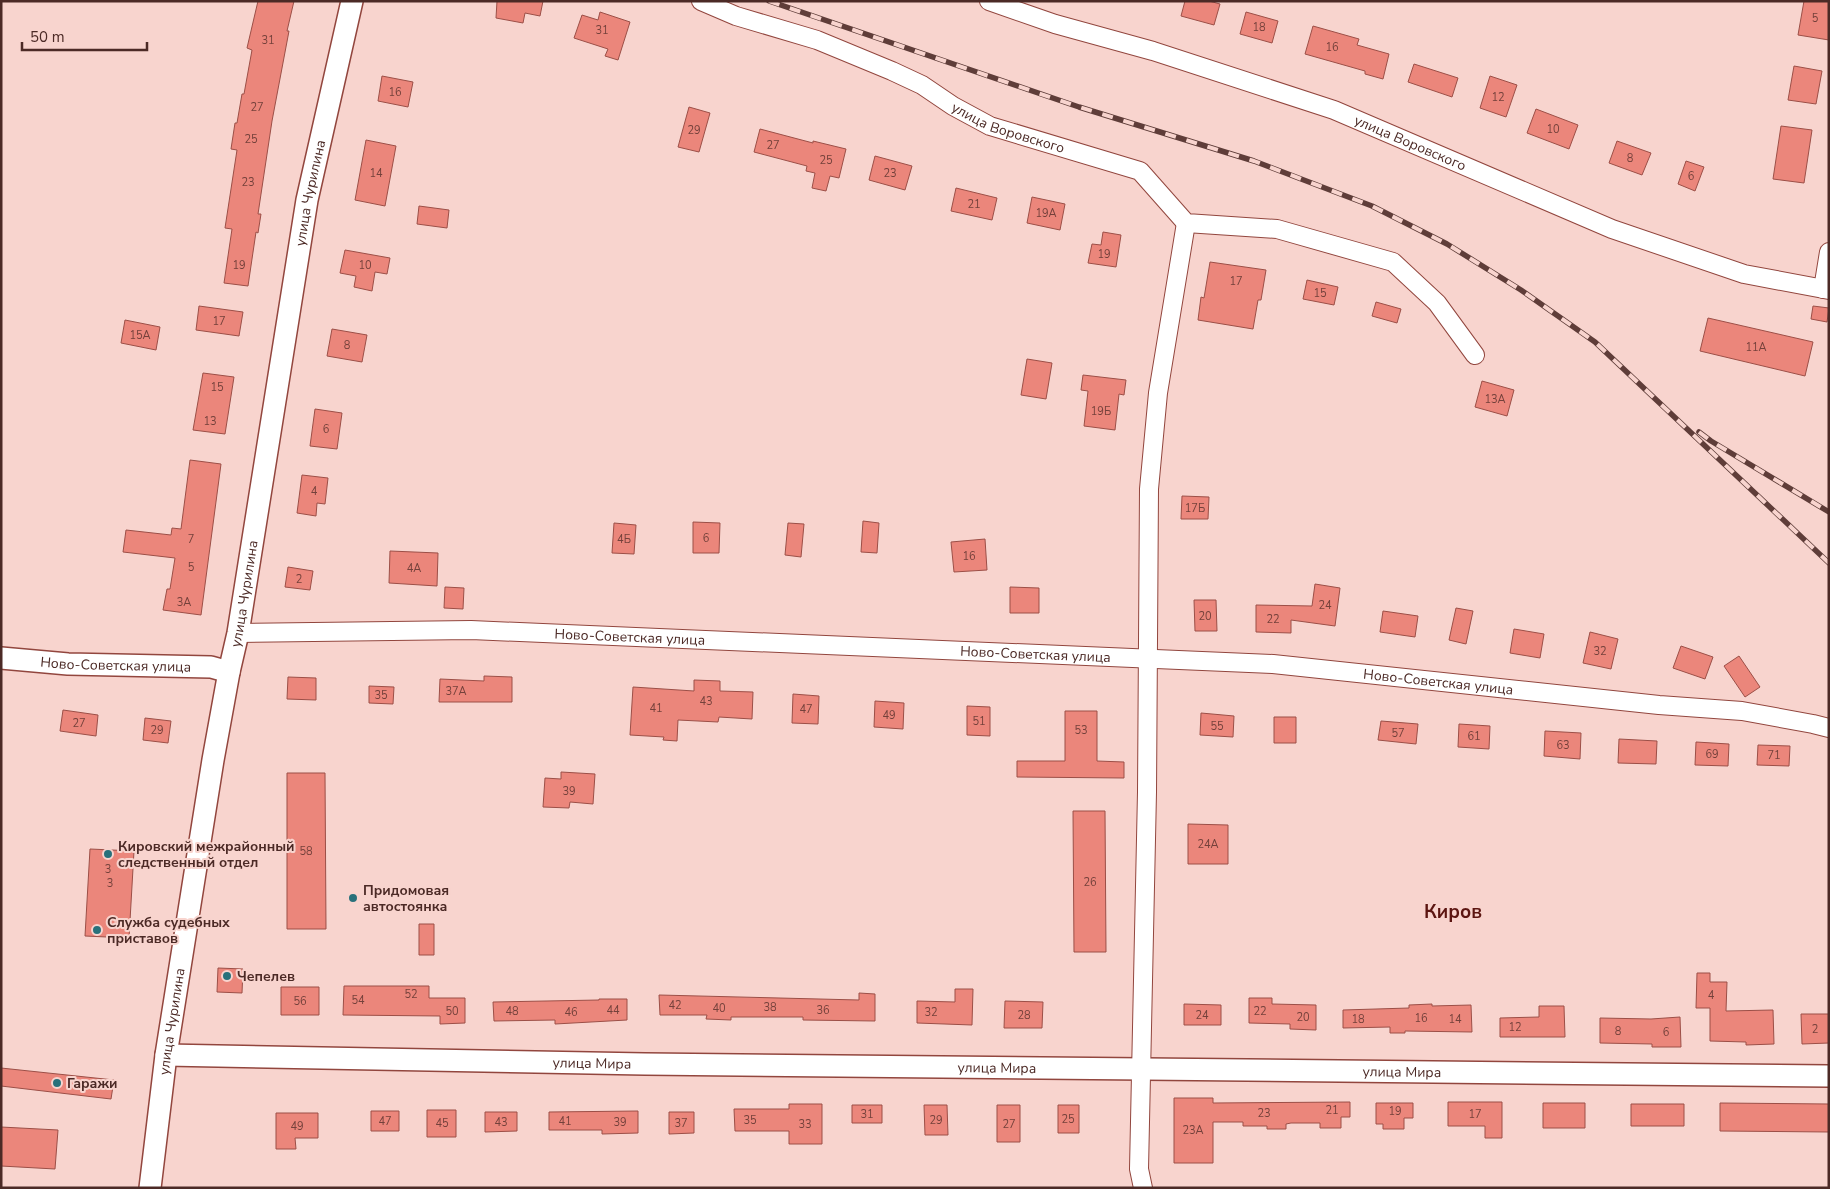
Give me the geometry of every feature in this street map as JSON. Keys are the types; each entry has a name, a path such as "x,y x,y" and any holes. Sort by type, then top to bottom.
{"street":[{"name":"улица Чурилина","path":"150,1188 166,1054 228,672 238,633 307,200 352,1"},
{"name":"улица Воровского","path":"701,1 736,16 817,40 892,71 922,84 953,106 990,126 1140,171 1186,223"},
{"name":"улица Воровского","path":"990,1 1056,24 1154,51 1334,110 1612,229 1744,274 1826,290"},
{"path":"1143,1188 1139,1169 1148,660 1149,489 1158,393 1186,223 1277,229 1392,262 1437,303 1475,355"},
{"path":"1826,290 1829,252"},
{"name":"Ново-Советская улица","path":"238,633 471,630 1273,664 1640,703 1742,711 1829,728"},
{"name":"Ново-Советская улица","path":"1,658 68,664 211,667 228,672"},
{"name":"улица Мира","path":"166,1054 635,1063 1829,1076"}],"building":[{"path":"258,1 294,1 272,121 258,214 261,214 258,233 256,232 248,286 224,283 232,229 225,228 237,150 231,149 235,123 237,123 242,94 244,94 252,50 247,48"},
{"path":"497,1 543,1 540,16 525,13 523,23 496,18"},
{"path":"1185,1 1209,1 1220,4 1214,25 1181,16"},
{"path":"1804,1 1829,1 1829,40 1798,35"},
{"path":"600,12 630,22 618,60 605,56 608,49 574,38 582,15 598,20"},
{"path":"1246,12 1278,21 1272,43 1240,34"},
{"path":"1313,26 1359,39 1357,45 1389,54 1383,79 1365,74 1365,71 1305,54"},
{"path":"1414,64 1458,78 1452,97 1408,82"},
{"path":"1794,66 1822,71 1816,104 1788,100"},
{"path":"382,76 413,82 408,107 378,101"},
{"path":"1490,76 1517,85 1506,117 1480,108"},
{"path":"689,107 710,113 699,152 678,147"},
{"path":"1536,109 1578,125 1569,149 1527,133"},
{"path":"1781,126 1812,130 1804,183 1773,179"},
{"path":"760,129 813,143 813,141 846,149 839,178 830,176 826,191 812,188 815,173 806,171 807,166 754,152"},
{"path":"366,140 396,146 385,206 355,200"},
{"path":"1617,141 1651,153 1642,175 1609,163"},
{"path":"875,156 912,166 905,190 869,180"},
{"path":"1686,161 1704,167 1695,191 1678,184"},
{"path":"956,188 997,198 992,220 951,211"},
{"path":"1032,197 1065,204 1060,230 1027,223"},
{"path":"419,206 449,210 447,228 417,224"},
{"path":"1103,232 1121,235 1116,267 1088,263 1092,244 1101,245"},
{"path":"345,250 390,258 387,274 375,272 372,291 354,287 356,276 340,273"},
{"path":"1210,262 1266,270 1261,300 1258,300 1253,329 1198,320 1201,297 1204,298"},
{"path":"1307,280 1338,287 1334,305 1303,299"},
{"path":"1376,302 1401,309 1397,323 1372,316"},
{"path":"199,306 243,312 239,336 196,330"},
{"path":"1813,306 1829,308 1827,322 1811,319"},
{"path":"1708,318 1813,342 1805,376 1700,351"},
{"path":"125,320 160,327 156,350 121,343"},
{"path":"332,329 367,335 362,362 327,356"},
{"path":"1027,359 1052,363 1046,399 1021,395"},
{"path":"203,373 234,377 225,434 193,430"},
{"path":"1083,375 1126,380 1124,395 1119,394 1115,430 1084,426 1088,391 1081,390"},
{"path":"1482,381 1514,390 1507,416 1475,407"},
{"path":"315,409 342,413 337,449 310,446"},
{"path":"190,460 221,464 201,615 163,610 167,589 170,589 175,558 123,552 126,530 171,535 172,528 181,529"},
{"path":"302,475 328,478 325,504 317,503 316,516 297,513"},
{"path":"1182,496 1209,497 1208,519 1181,519"},
{"path":"863,521 879,523 877,553 861,552"},
{"path":"693,522 720,523 719,553 693,553"},
{"path":"614,523 636,525 634,554 612,553"},
{"path":"788,523 804,524 801,557 785,555"},
{"path":"985,539 987,570 954,572 951,542"},
{"path":"390,551 438,553 437,586 389,583"},
{"path":"288,567 313,571 310,590 285,587"},
{"path":"1315,584 1340,588 1335,626 1291,620 1291,633 1256,632 1256,605 1312,606"},
{"path":"445,587 464,588 463,609 444,608"},
{"path":"1010,587 1039,588 1039,613 1010,613"},
{"path":"1194,600 1216,600 1217,631 1195,631"},
{"path":"1456,608 1473,611 1466,644 1449,640"},
{"path":"1383,611 1418,616 1415,637 1380,632"},
{"path":"1514,629 1544,634 1540,658 1510,653"},
{"path":"1590,632 1618,639 1611,669 1583,663"},
{"path":"1681,646 1713,657 1705,679 1673,668"},
{"path":"1739,656 1760,687 1745,697 1724,666"},
{"path":"484,676 512,677 512,702 439,702 440,679 484,681"},
{"path":"288,677 316,678 316,700 287,699"},
{"path":"694,680 720,681 720,691 753,692 752,719 719,717 718,722 678,720 677,741 663,740 664,737 630,735 633,687 694,691"},
{"path":"369,686 394,687 393,704 369,703"},
{"path":"793,694 819,696 818,724 792,723"},
{"path":"875,701 904,703 903,729 874,727"},
{"path":"967,706 990,707 990,736 967,735"},
{"path":"63,710 98,715 96,736 60,731"},
{"path":"1065,711 1097,711 1097,761 1124,762 1124,778 1017,777 1017,761 1065,761"},
{"path":"1201,713 1234,716 1233,737 1200,735"},
{"path":"1274,717 1296,717 1296,743 1274,743"},
{"path":"145,718 171,721 168,743 143,740"},
{"path":"1381,721 1418,724 1416,744 1378,740"},
{"path":"1459,724 1490,726 1489,749 1458,747"},
{"path":"1545,731 1581,733 1580,759 1544,756"},
{"path":"1619,739 1657,741 1656,764 1618,763"},
{"path":"1696,742 1729,744 1728,766 1695,765"},
{"path":"1758,745 1790,746 1789,766 1757,765"},
{"path":"561,772 595,774 593,804 570,802 569,808 543,807 545,778 561,779"},
{"path":"287,773 325,773 326,929 287,929"},
{"path":"1073,811 1105,811 1106,952 1074,952"},
{"path":"1188,824 1228,825 1228,864 1188,864"},
{"path":"90,849 134,851 129,938 85,936"},
{"path":"419,924 434,924 434,955 419,955"},
{"path":"218,968 243,969 242,993 217,992"},
{"path":"1697,973 1710,973 1710,982 1727,982 1726,1011 1773,1010 1774,1044 1746,1045 1746,1042 1710,1041 1710,1008 1696,1008"},
{"path":"344,986 429,986 429,998 465,998 465,1023 440,1024 440,1016 343,1015"},
{"path":"281,987 319,987 319,1015 281,1015"},
{"path":"955,989 973,989 972,1025 917,1023 917,1001 955,1002"},
{"path":"859,993 875,994 875,1021 803,1020 803,1017 731,1017 731,1020 706,1019 707,1015 660,1015 659,995 859,1000"},
{"path":"1249,998 1272,998 1272,1004 1316,1005 1316,1030 1290,1029 1290,1024 1249,1023"},
{"path":"627,999 627,1020 555,1024 555,1020 494,1021 493,1002"},
{"path":"1005,1001 1043,1002 1042,1028 1004,1028"},
{"path":"1184,1004 1221,1005 1221,1025 1184,1025"},
{"path":"1432,1004 1432,1006 1471,1005 1472,1032 1405,1031 1405,1033 1390,1033 1390,1027 1343,1028 1343,1010 1409,1008 1409,1005"},
{"path":"1539,1006 1564,1006 1565,1037 1500,1037 1500,1018 1539,1017"},
{"path":"1801,1014 1829,1014 1829,1043 1802,1044"},
{"path":"1680,1017 1681,1047 1652,1047 1652,1044 1600,1043 1600,1018 1651,1019"},
{"name":"Гаражи","path":"1,1068 114,1080 111,1099 1,1086"},
{"path":"1174,1098 1213,1098 1213,1103 1350,1102 1350,1117 1341,1117 1341,1128 1320,1128 1320,1123 1291,1123 1286,1124 1286,1129 1267,1129 1267,1126 1243,1126 1243,1122 1213,1122 1213,1163 1174,1163"},
{"path":"1448,1102 1502,1102 1502,1138 1485,1138 1485,1126 1448,1126"},
{"path":"1376,1103 1413,1103 1413,1118 1404,1118 1404,1129 1383,1129 1383,1124 1376,1124"},
{"path":"1543,1103 1585,1103 1585,1128 1543,1128"},
{"path":"1720,1103 1829,1104 1829,1132 1720,1131"},
{"path":"789,1104 822,1104 822,1144 789,1144 789,1131 735,1131 734,1109 789,1109"},
{"path":"1631,1104 1684,1104 1684,1126 1631,1126"},
{"path":"852,1105 882,1105 882,1123 852,1123"},
{"path":"924,1105 947,1105 948,1135 925,1135"},
{"path":"997,1105 1020,1105 1020,1142 997,1142"},
{"path":"1058,1105 1079,1105 1079,1133 1058,1133"},
{"path":"427,1110 456,1110 456,1137 427,1137"},
{"path":"371,1111 399,1111 399,1131 371,1131"},
{"path":"638,1111 638,1133 602,1134 602,1130 549,1130 549,1112"},
{"path":"485,1112 517,1112 517,1131 485,1132"},
{"path":"669,1112 694,1112 694,1133 669,1134"},
{"path":"276,1113 318,1113 318,1138 295,1138 296,1149 276,1149"},
{"path":"1,1127 58,1130 55,1169 1,1166"}],"railway":[{"path":"769,1 1079,107 1254,161 1372,206 1447,244 1521,290 1595,342 1829,563"},
{"path":"1699,432 1829,512"}],"place":[{"name":"Кировский межрайонный следственный отдел","path":"108,854"},
{"name":"Придомовая автостоянка","path":"353,898"},
{"name":"Служба судебных приставов","path":"97,930"},
{"name":"Чепелев","path":"227,976"},
{"name":"Гаражи","path":"57,1083"}],"district":[{"name":"Киров","path":"1453,912"}]}
